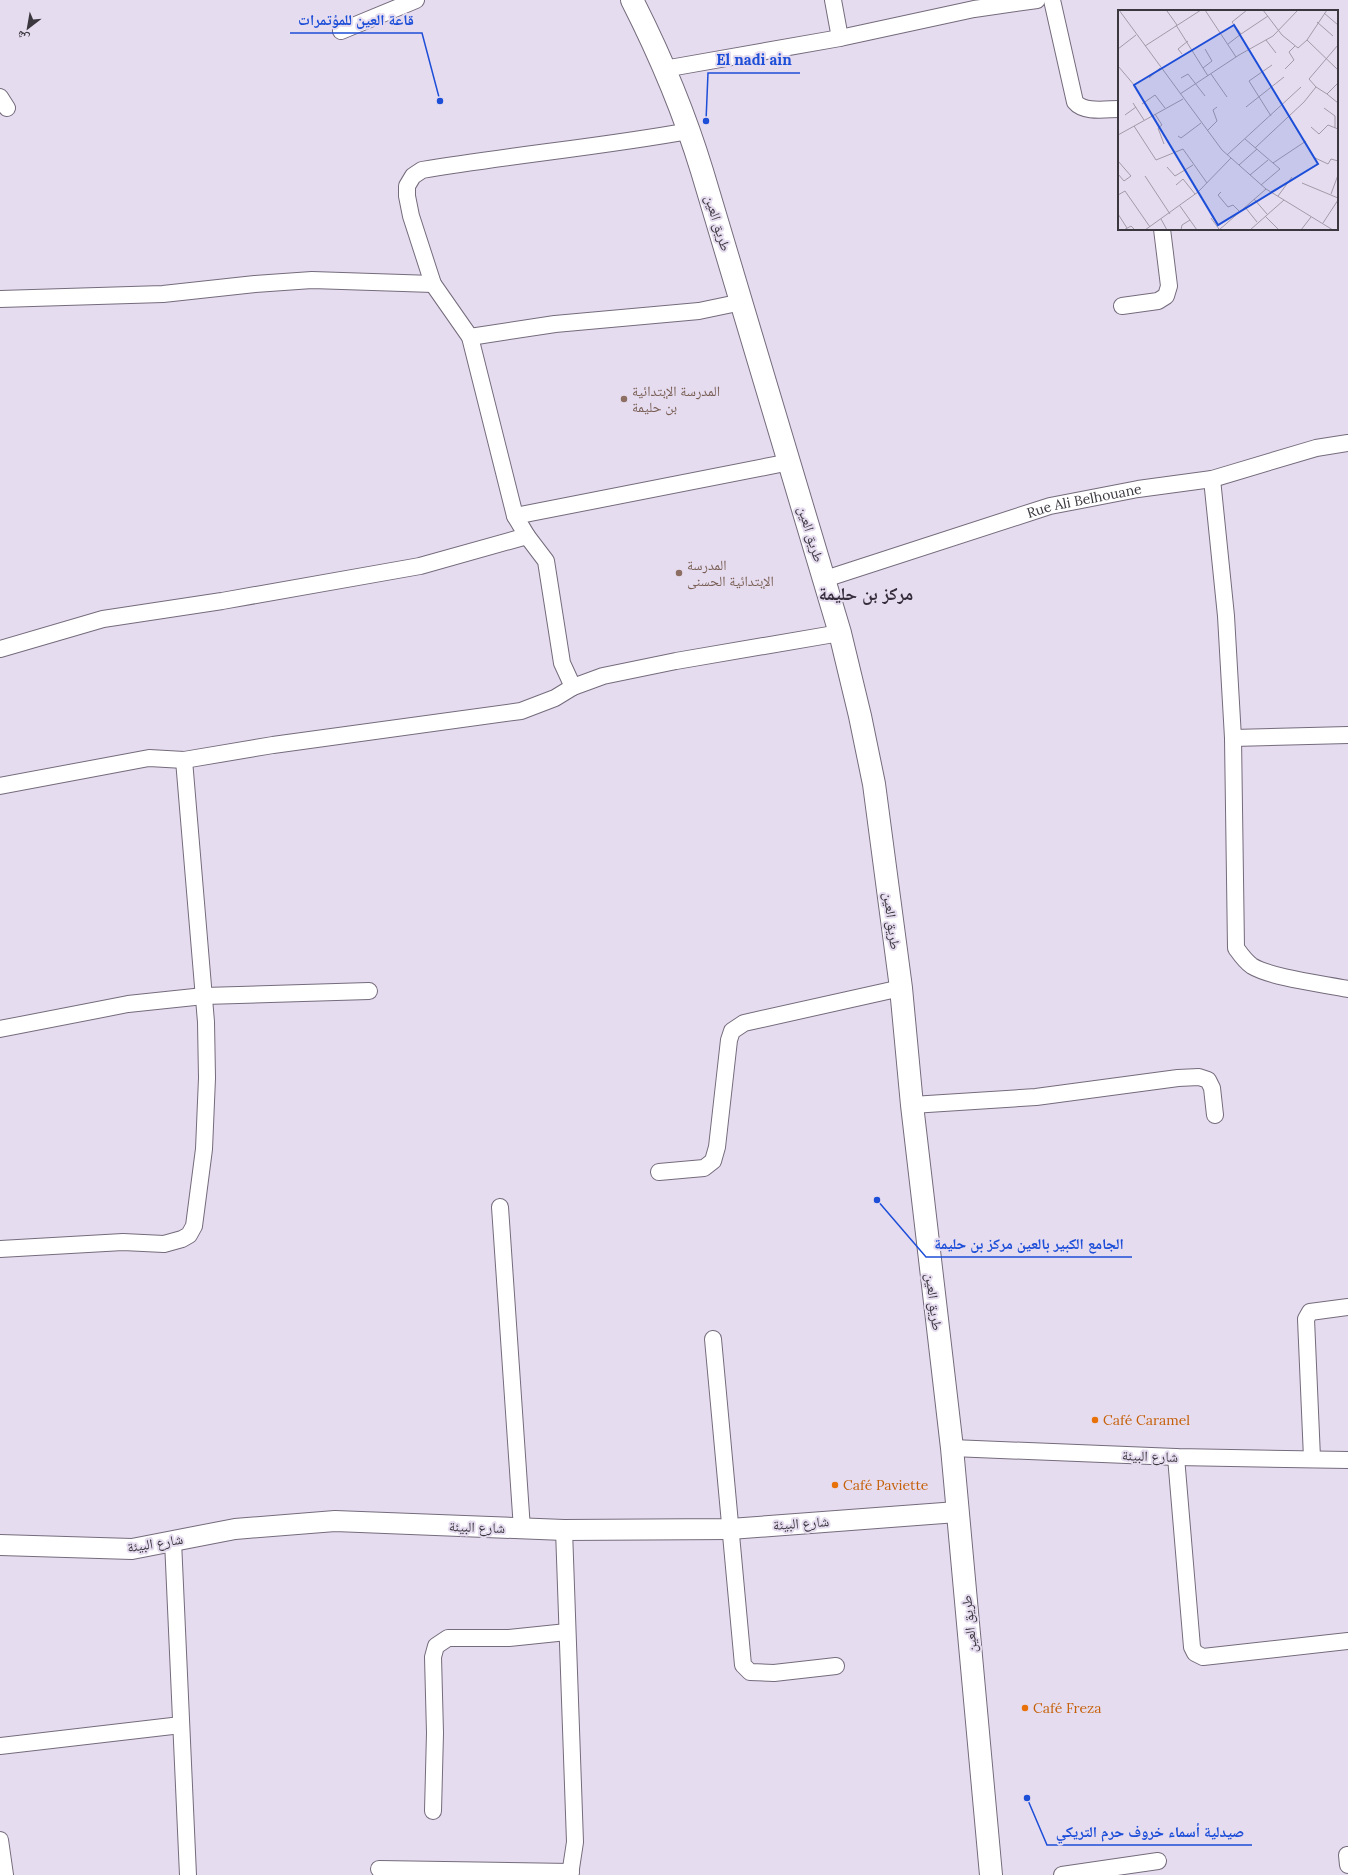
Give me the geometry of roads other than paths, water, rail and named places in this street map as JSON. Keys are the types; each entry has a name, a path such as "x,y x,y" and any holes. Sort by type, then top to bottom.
{"main road":[{"name":"طريق العين","path":"632,0 664,68 690,131 825,579 860,716 874,784 901,988 912,1105 952,1448 991,1875"}],"street":[{"path":"341,31 416,0"},
{"path":"832,0 840,38"},
{"path":"664,68 840,38 973,5 1037,0"},
{"path":"1052,0 1075,102 1079,106 1087,109 1118,109"},
{"path":"573,687 562,663 546,561 526,536 515,516 470,337 433,284 411,216 406,196 408,186 413,176 422,170 489,159 650,138 690,131"},
{"path":"1122,306 1158,301 1166,296 1169,286 1162,230"},
{"path":"0,299 163,294 256,284 312,280 433,284"},
{"path":"470,337 555,324 699,312 742,302"},
{"name":"Rue Ali Belhouane","path":"825,579 1050,506 1138,489 1212,479 1237,473 1316,448 1348,443"},
{"path":"515,516 790,462"},
{"path":"1212,479 1226,616 1233,738 1236,948 1243,958 1259,968 1311,982 1348,988"},
{"path":"0,649 103,619 222,602 420,566 526,536"},
{"path":"0,786 149,758 184,760 280,744 521,711 555,698 573,687 603,676 676,661 840,633"},
{"path":"1233,738 1348,735"},
{"path":"0,1249 123,1242 164,1244 182,1239 188,1235 194,1226 206,1127 207,1078 204,996 184,760"},
{"path":"659,1172 704,1168 713,1161 717,1147 727,1050 732,1031 737,1026 744,1023 901,988"},
{"path":"0,1029 128,1004 204,996 369,991"},
{"path":"912,1105 1036,1098 1178,1078 1199,1078 1208,1080 1212,1088 1215,1115"},
{"path":"500,1207 522,1529"},
{"path":"1312,1458 1306,1319 1310,1312 1348,1308"},
{"path":"713,1339 743,1665 754,1673 774,1673 836,1666"},
{"name":"شارع البيئة","path":"952,1448 1176,1457 1312,1458 1348,1460"},
{"path":"1176,1457 1192,1647 1195,1653 1203,1657 1348,1641"},
{"name":"شارع البيئة","path":"0,1545 132,1549 235,1529 335,1521 564,1530 730,1529 957,1512"},
{"path":"380,1869 571,1873 575,1842 564,1530"},
{"path":"174,1541 188,1875"},
{"path":"433,1811 435,1733 433,1657 436,1646 448,1638 509,1638 568,1632"},
{"path":"0,1746 181,1725"},
{"path":"0,1840 5,1875"},
{"path":"1062,1875 1158,1861"}],"place":[{"name":"قاعة العين للمؤتمرات","path":"440,101"},
{"name":"El nadi ain","path":"706,121"},
{"name":"المدرسة الإبتدائية بن حليمة","path":"624,399"},
{"name":"المدرسة الإبتدائية الحسنى","path":"679,573"},
{"name":"الجامع الكبير بالعين مركز بن حليمة","path":"877,1200"},
{"name":"Café Caramel","path":"1095,1420"},
{"name":"Café Paviette","path":"835,1485"},
{"name":"Café Freza","path":"1025,1708"},
{"name":"صيدلية أسماء خروف حرم التريكي","path":"1027,1798"}],"district":[{"name":"مركز بن حليمة","path":"866,593"}]}
